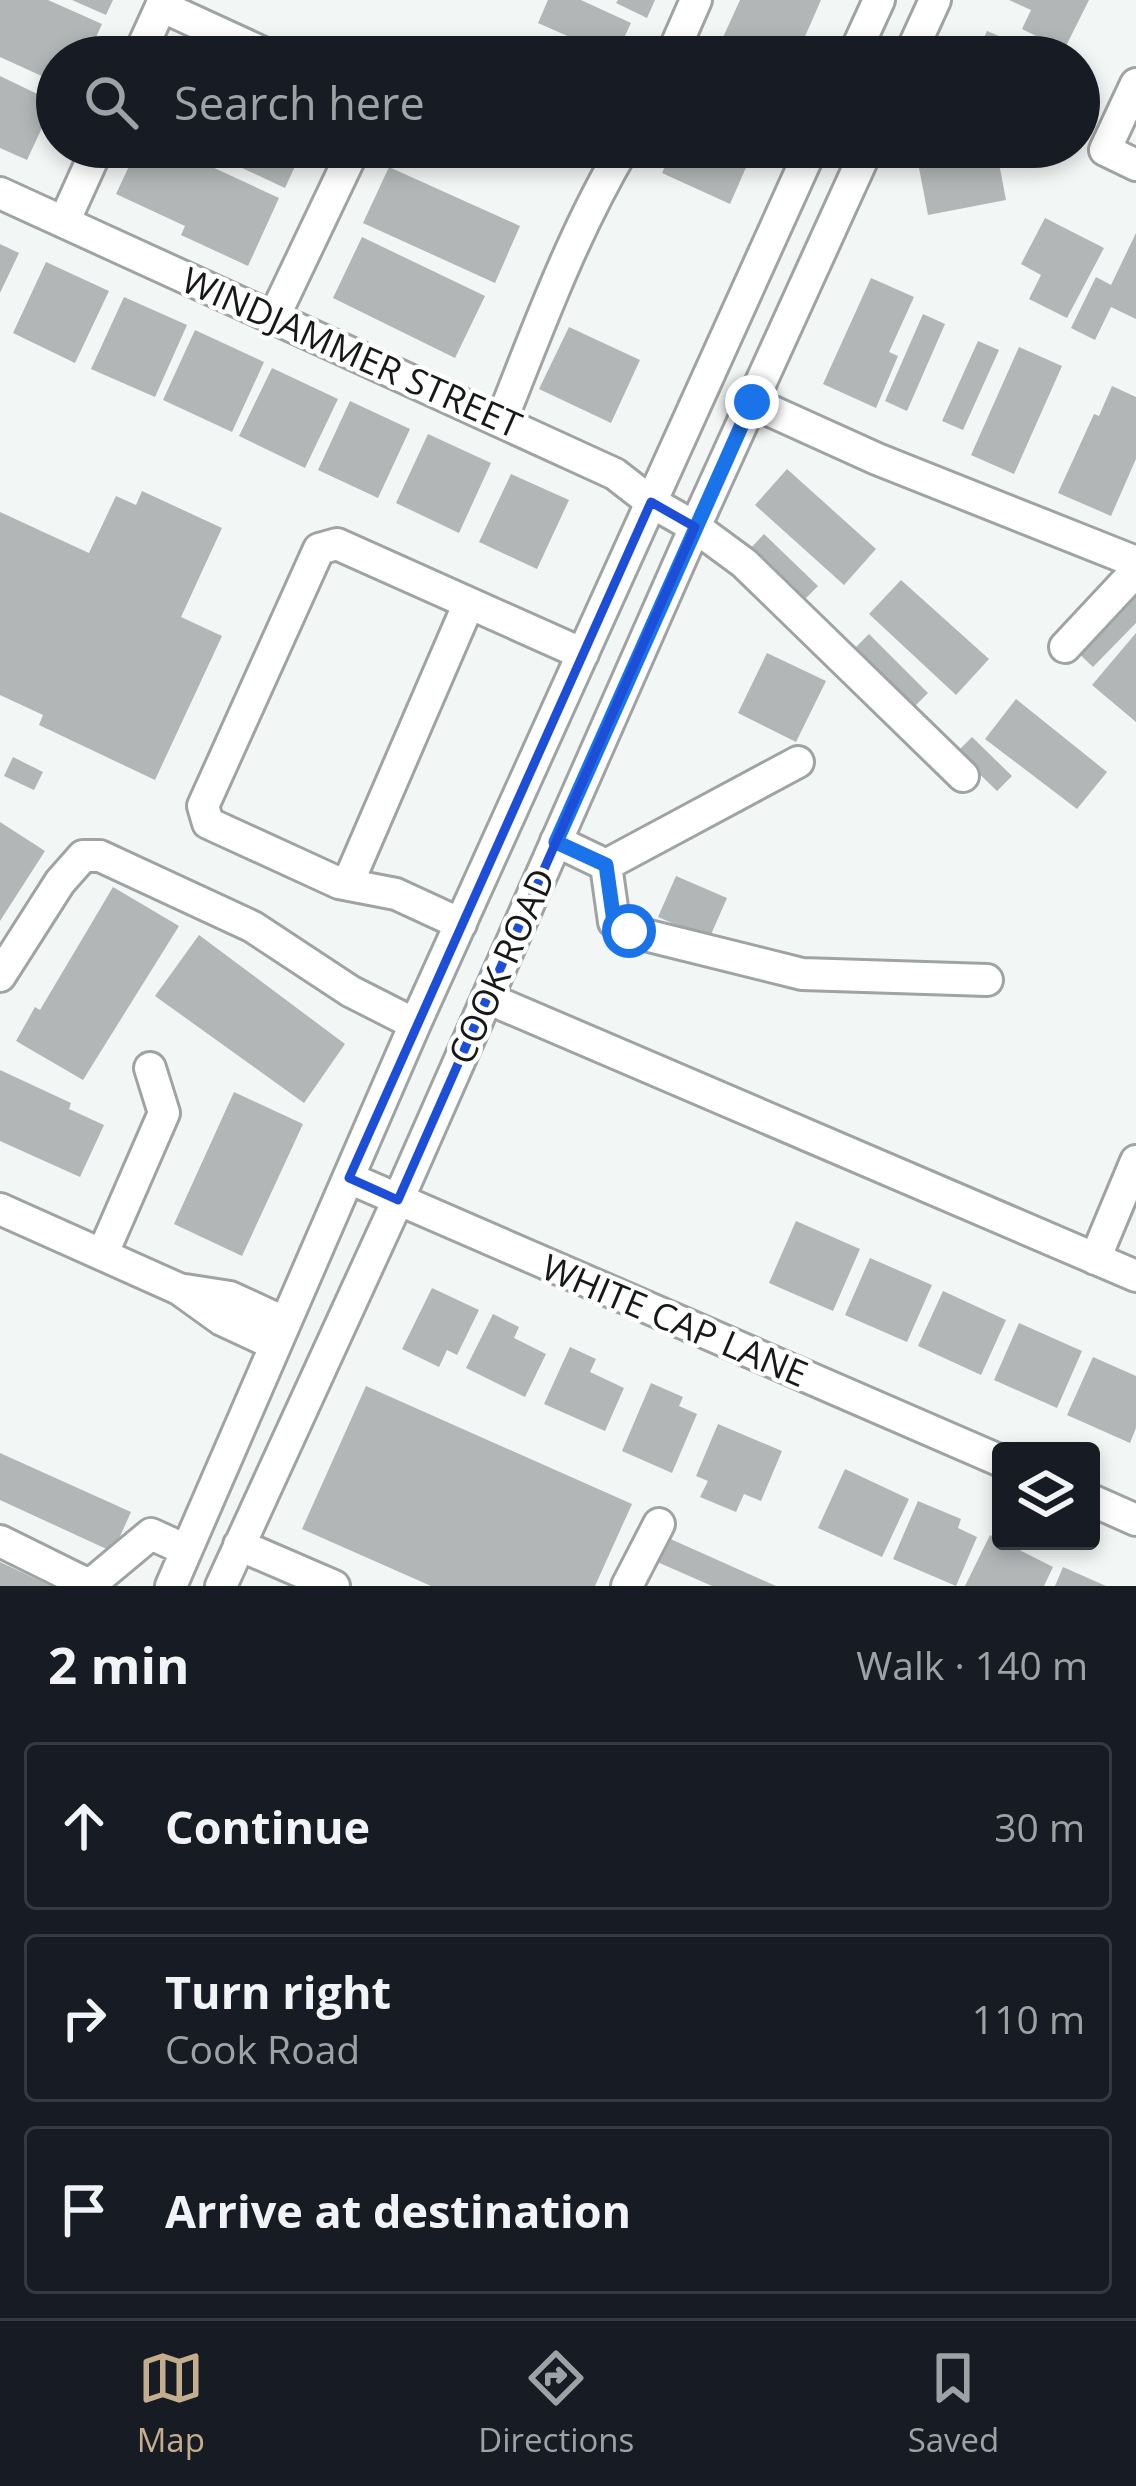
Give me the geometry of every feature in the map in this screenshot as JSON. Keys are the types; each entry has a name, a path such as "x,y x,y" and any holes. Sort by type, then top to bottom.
{"street":[{"path":"680,36 696,0"},
{"path":"863,36 879,0"},
{"path":"919,36 935,0"},
{"path":"147,36 162,3 229,36"},
{"path":"1136,84 1105,150 1136,165"},
{"path":"64,222 88,168"},
{"path":"274,316 345,168"},
{"path":"502,419 561,269 611,168"},
{"name":"COOK ROAD","path":"171,1586 415,1024 802,168"},
{"name":"COOK ROAD","path":"220,1586 398,1200 858,168"},
{"name":"WINDJAMMER STREET","path":"0,193 615,474 744,562 963,776"},
{"path":"752,402 1136,566 1065,647"},
{"path":"460,923 396,894 339,883 208,823 202,806 319,549 337,544 583,654"},
{"path":"348,883 469,603"},
{"path":"606,865 798,762"},
{"path":"556,842 606,865"},
{"path":"0,976 82,856 100,856 254,927 350,991 415,1024"},
{"path":"606,865 614,922 629,931 802,974 987,980"},
{"path":"487,998 1136,1276"},
{"path":"104,1253 164,1113 150,1068"},
{"path":"1095,1259 1136,1161"},
{"name":"WHITE CAP LANE","path":"349,1178 992,1457"},
{"path":"0,1209 179,1289 230,1297 279,1333"},
{"path":"1100,1504 1136,1520"},
{"path":"627,1586 659,1524"},
{"path":"0,1541 91,1585 151,1534 186,1550"},
{"path":"239,1545 334,1586"}],"highlighted area":[{"path":"651,502 695,527 398,1200 349,1178"}],"building":[{"path":"0,0 48,0 102,24 97,36 36,36 36,73 0,57"},
{"path":"72,0 113,0 106,15"},
{"path":"548,0 581,0 631,23 625,36 567,36 538,23"},
{"path":"655,0 647,18 616,3"},
{"path":"740,0 821,0 805,36 724,36"},
{"path":"1009,0 1089,0 1071,36 1036,36 1022,29 1031,10"},
{"path":"0,76 36,93 36,141 27,160 0,148"},
{"path":"128,168 214,168 279,198 248,266 181,235 185,226 116,194"},
{"path":"242,168 294,168 285,188"},
{"path":"391,168 520,226 495,283 363,223"},
{"path":"664,168 746,168 730,204 662,173"},
{"path":"919,168 1000,168 1006,200 928,215"},
{"path":"1045,218 1104,248 1067,318 1029,299 1041,275 1021,264"},
{"path":"1136,233 1136,319 1111,307 1095,340 1071,328 1096,277 1111,285"},
{"path":"362,237 485,296 455,358 333,298"},
{"path":"0,244 19,253 0,293"},
{"path":"46,262 109,291 75,363 13,333"},
{"path":"871,278 914,297 889,352 898,356 876,408 823,384"},
{"path":"124,297 187,325 155,397 91,369"},
{"path":"923,314 945,324 907,411 885,401"},
{"path":"569,327 640,360 611,423 539,389"},
{"path":"195,330 264,362 232,432 163,400"},
{"path":"978,341 999,350 963,430 942,421"},
{"path":"1019,347 1062,366 1014,474 971,455"},
{"path":"272,368 338,399 305,468 239,436"},
{"path":"1112,386 1136,397 1136,459 1111,516 1058,493"},
{"path":"350,401 410,429 378,498 318,470"},
{"path":"428,434 491,463 459,533 396,503"},
{"path":"787,469 876,549 844,585 755,505"},
{"path":"511,474 569,500 537,569 479,542"},
{"path":"142,491 222,528 181,617 222,636 155,780 39,725 43,715 0,695 0,512 89,553 116,496 136,505"},
{"path":"764,534 818,586 803,601 749,550"},
{"path":"901,580 989,659 956,695 869,614"},
{"path":"1136,589 1136,623 1093,667 1076,651"},
{"path":"1136,633 1136,722 1092,685"},
{"path":"869,634 928,693 912,709 853,650"},
{"path":"767,653 826,681 796,742 738,713"},
{"path":"1016,699 1107,772 1077,809 985,739"},
{"path":"972,737 1012,776 997,791 957,752"},
{"path":"13,757 43,772 34,790 4,776"},
{"path":"0,822 45,851 0,921"},
{"path":"676,876 727,898 709,939 658,917"},
{"path":"113,887 179,926 83,1080 16,1041 35,1007 40,1010"},
{"path":"199,935 345,1044 304,1103 155,996"},
{"path":"0,1070 71,1103 69,1109 104,1125 80,1177 0,1141"},
{"path":"234,1092 303,1124 242,1256 174,1224"},
{"path":"796,1221 860,1249 833,1311 769,1283"},
{"path":"870,1258 932,1285 907,1342 845,1315"},
{"path":"432,1288 479,1310 457,1355 447,1350 439,1367 402,1349"},
{"path":"943,1291 1006,1320 981,1375 918,1346"},
{"path":"493,1314 519,1327 514,1338 546,1354 525,1397 466,1368"},
{"path":"1019,1323 1082,1351 1057,1408 994,1380"},
{"path":"570,1347 596,1359 590,1372 624,1388 605,1431 544,1404"},
{"path":"1093,1357 1136,1376 1136,1428 1130,1443 1067,1415"},
{"path":"651,1383 683,1397 679,1406 697,1414 672,1473 622,1451"},
{"path":"366,1386 632,1504 595,1586 431,1586 302,1529"},
{"path":"718,1424 782,1451 761,1501 744,1494 736,1512 700,1497 708,1481 696,1476"},
{"path":"0,1453 131,1512 113,1552 0,1500"},
{"path":"845,1469 909,1499 882,1557 818,1528"},
{"path":"918,1501 961,1519 958,1528 977,1537 956,1586 893,1559"},
{"path":"990,1535 992,1550 1020,1550 1053,1567 1044,1586 965,1586"},
{"path":"666,1537 776,1586 712,1586 655,1561"},
{"path":"0,1562 51,1586 0,1586"},
{"path":"1063,1567 1106,1586 1055,1586"}],"route":[{"path":"629,931 614,922 606,865 556,842 752,402"}]}
